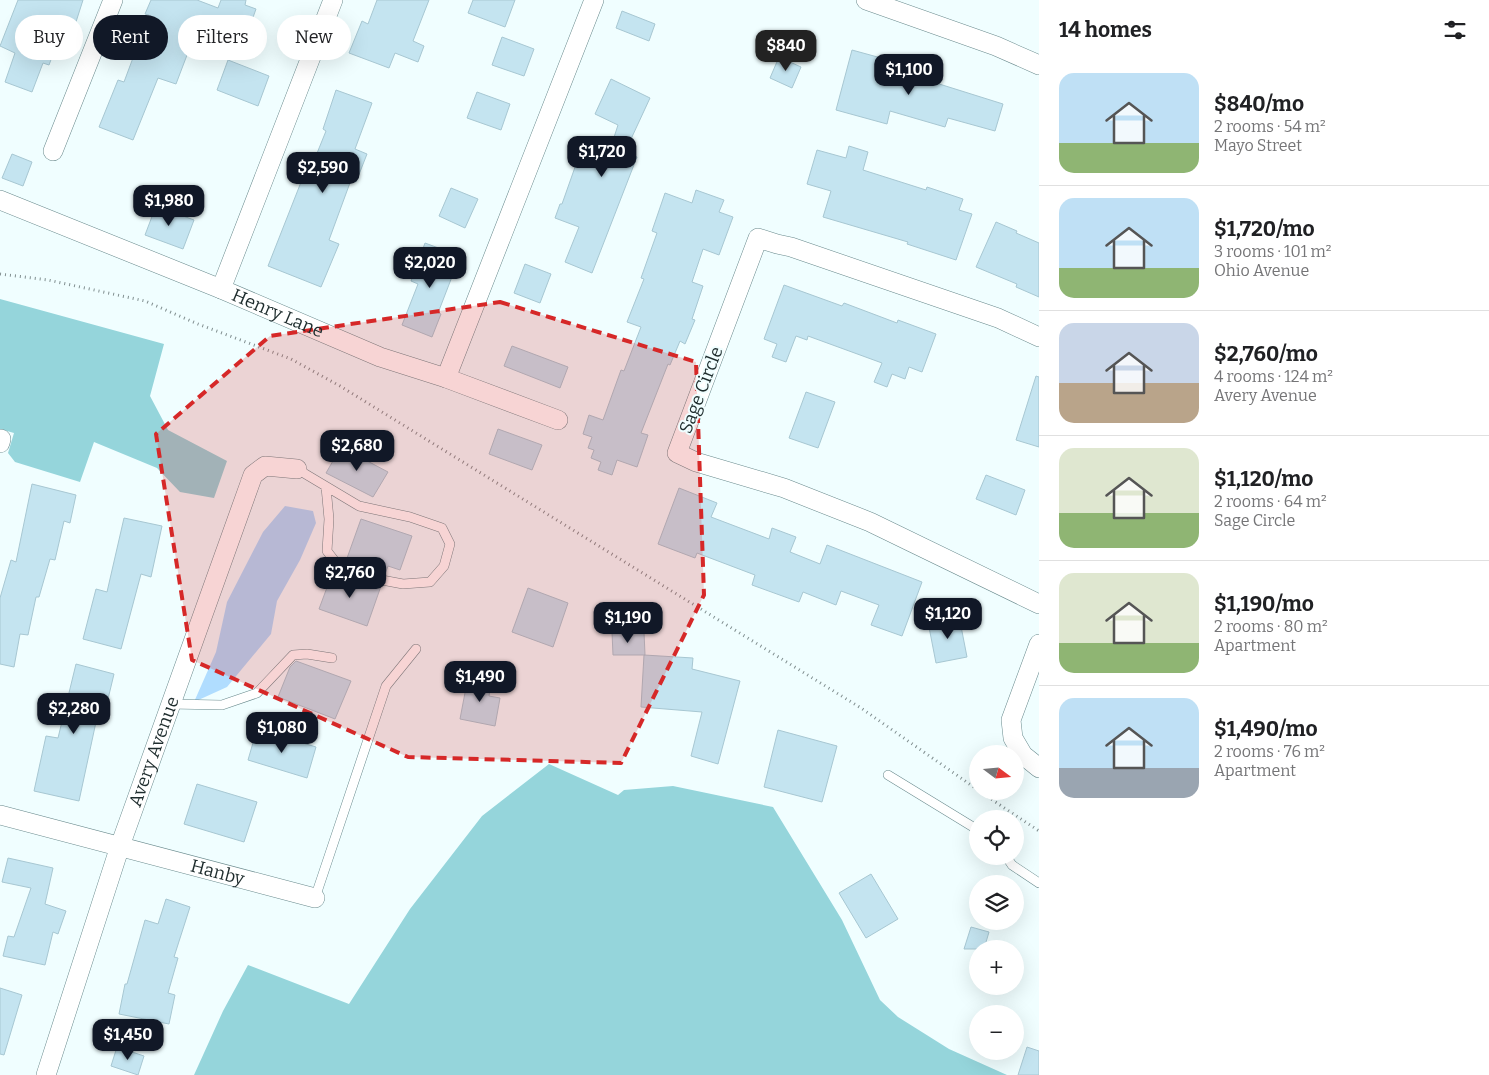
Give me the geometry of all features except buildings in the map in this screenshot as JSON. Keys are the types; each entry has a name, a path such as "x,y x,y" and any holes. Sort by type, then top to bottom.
{"street":[{"path":"53,151 113,0"},
{"path":"221,290 332,0"},
{"path":"446,378 594,0"},
{"path":"866,0 996,46 1039,65"},
{"name":"Henry Lane","path":"0,200 380,357 446,378 558,420"},
{"name":"Sage Circle","path":"1039,337 998,318 791,247 758,238 678,453 696,462 784,488 870,522 1039,604"},
{"name":"Avery Avenue","path":"46,1075 120,846 252,475 265,466 297,469"},
{"path":"1039,644 1011,720 1013,738 1023,756 1039,768"},
{"name":"Hanby","path":"0,815 316,898"}],"lane":[{"path":"297,469 359,506 410,517 442,528 450,544 444,566 430,582 403,584 366,577 336,564 327,551 329,519 326,487"},
{"path":"316,898 386,686 416,649"},
{"path":"170,704 222,705 257,693 293,655 307,654 332,658"},
{"path":"888,775 969,824"},
{"path":"1011,865 1039,883"}],"path":[{"path":"0,274 48,280 145,301 198,324 291,359 348,391 861,708 969,785"},
{"path":"992,800 1039,831"}],"highlighted area":[{"path":"500,302 696,362 704,595 621,763 408,757 192,660 156,434 270,336"}],"shaded area":[{"path":"0,299 164,344 150,396 168,430 227,461 214,498 180,492 157,468 94,442 80,482 15,462 8,453 14,433 0,429"},
{"path":"285,506 313,511 316,523 300,560 277,601 271,634 227,687 194,702 216,652 227,602 263,532"},
{"path":"549,764 618,795 624,790 673,786 773,807 842,920 880,1000 898,1017 949,1049 969,1058 969,1060 974,1060 1007,1075 194,1075 223,1011 248,965 349,1004 410,909 482,816"}]}
